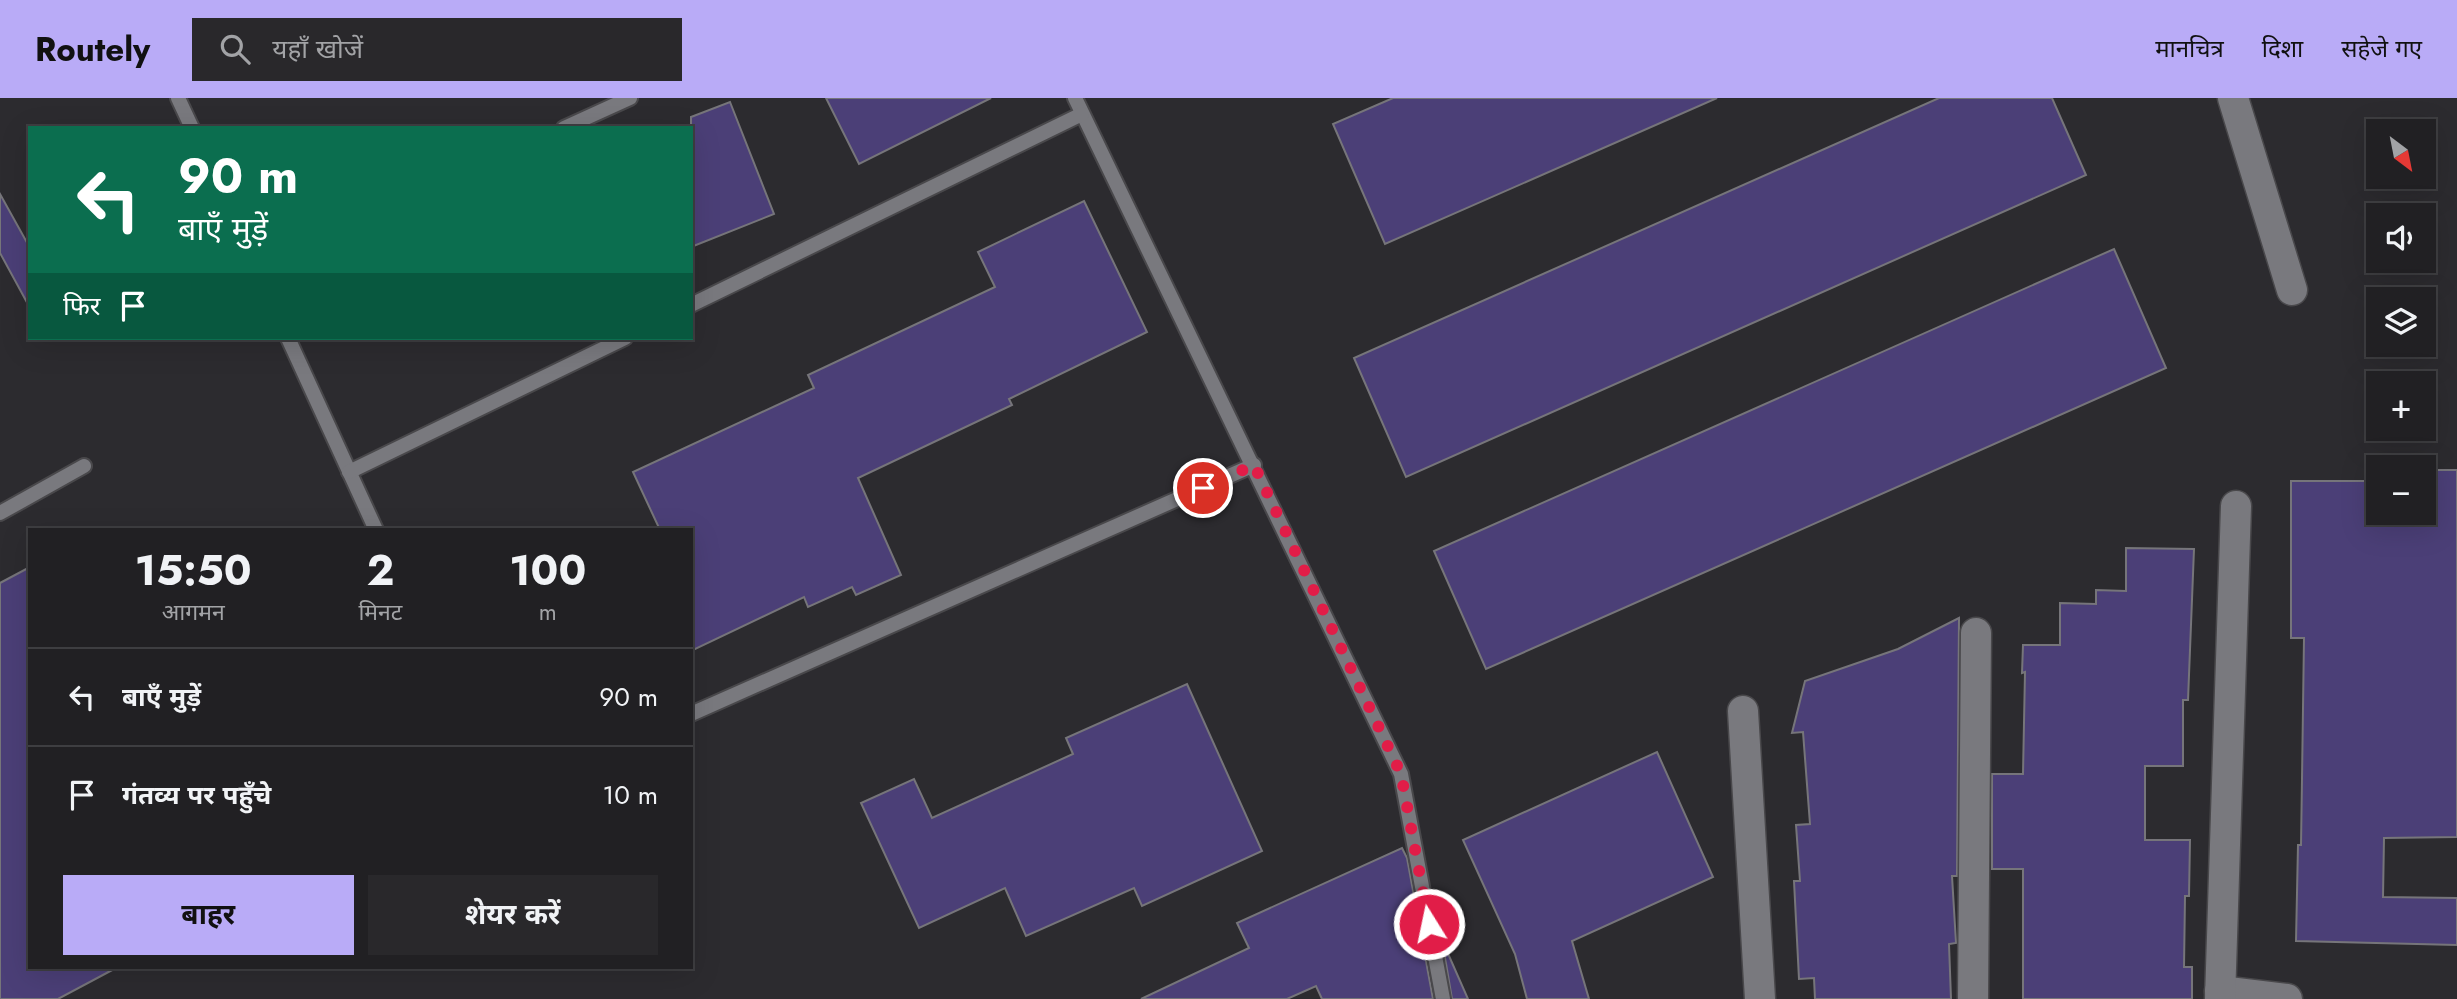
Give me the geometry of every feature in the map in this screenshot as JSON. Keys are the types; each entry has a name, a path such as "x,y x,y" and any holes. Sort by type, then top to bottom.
{"street":[{"path":"2233,98 2292,290"},
{"path":"2236,506 2220,995 2287,999"},
{"path":"1973,999 1976,633"},
{"path":"1743,711 1760,999"}],"lane":[{"path":"178,98 191,126"},
{"path":"568,126 630,98"},
{"path":"1075,98 1401,774 1443,999"},
{"path":"693,304 1082,114"},
{"path":"289,340 375,528"},
{"path":"349,472 621,340"},
{"path":"693,712 1254,465"},
{"path":"0,513 84,466"}],"building":[{"path":"826,98 991,98 859,164"},
{"path":"1393,98 1717,98 1385,244 1333,124"},
{"path":"1939,98 2052,98 2086,175 1406,477 1354,358"},
{"path":"730,102 774,214 693,246 693,126 691,117"},
{"path":"0,194 28,244 28,304 0,253"},
{"path":"1084,201 1147,332 1009,399 1012,405 858,478 901,575 856,595 852,587 808,607 804,597 693,650 693,528 659,528 633,472 814,388 808,375 995,287 978,252"},
{"path":"2114,249 2166,368 1486,669 1434,551"},
{"path":"2436,470 2457,470 2457,837 2384,838 2383,897 2457,898 2457,945 2296,941 2298,845 2301,845 2304,638 2291,638 2291,481 2366,481 2366,525 2436,525"},
{"path":"2126,548 2194,549 2188,700 2183,700 2183,766 2145,766 2145,840 2190,840 2189,896 2185,896 2184,967 2192,967 2192,999 2023,999 2023,869 1992,869 1992,774 2023,774 2023,645 2060,645 2060,603 2096,604 2096,590 2126,591"},
{"path":"28,568 28,969 114,969 58,999 0,999 0,583"},
{"path":"1959,618 1957,876 1952,876 1956,943 1949,944 1951,999 1815,999 1814,978 1799,979 1794,881 1800,881 1796,825 1810,824 1803,732 1792,733 1805,681 1898,649"},
{"path":"1187,684 1262,851 1142,906 1134,888 1026,936 1005,888 919,928 861,803 914,779 932,818 1073,754 1066,738"},
{"path":"1657,752 1713,877 1572,941 1589,999 1527,999 1515,954 1463,840"},
{"path":"1402,848 1407,858 1433,999 1322,999 1316,986 1287,999 1141,999 1249,948 1237,923"},
{"path":"1442,940 1468,999 1452,999"}],"route":[{"path":"1203,488 1254,465 1401,774 1429,924"}]}
